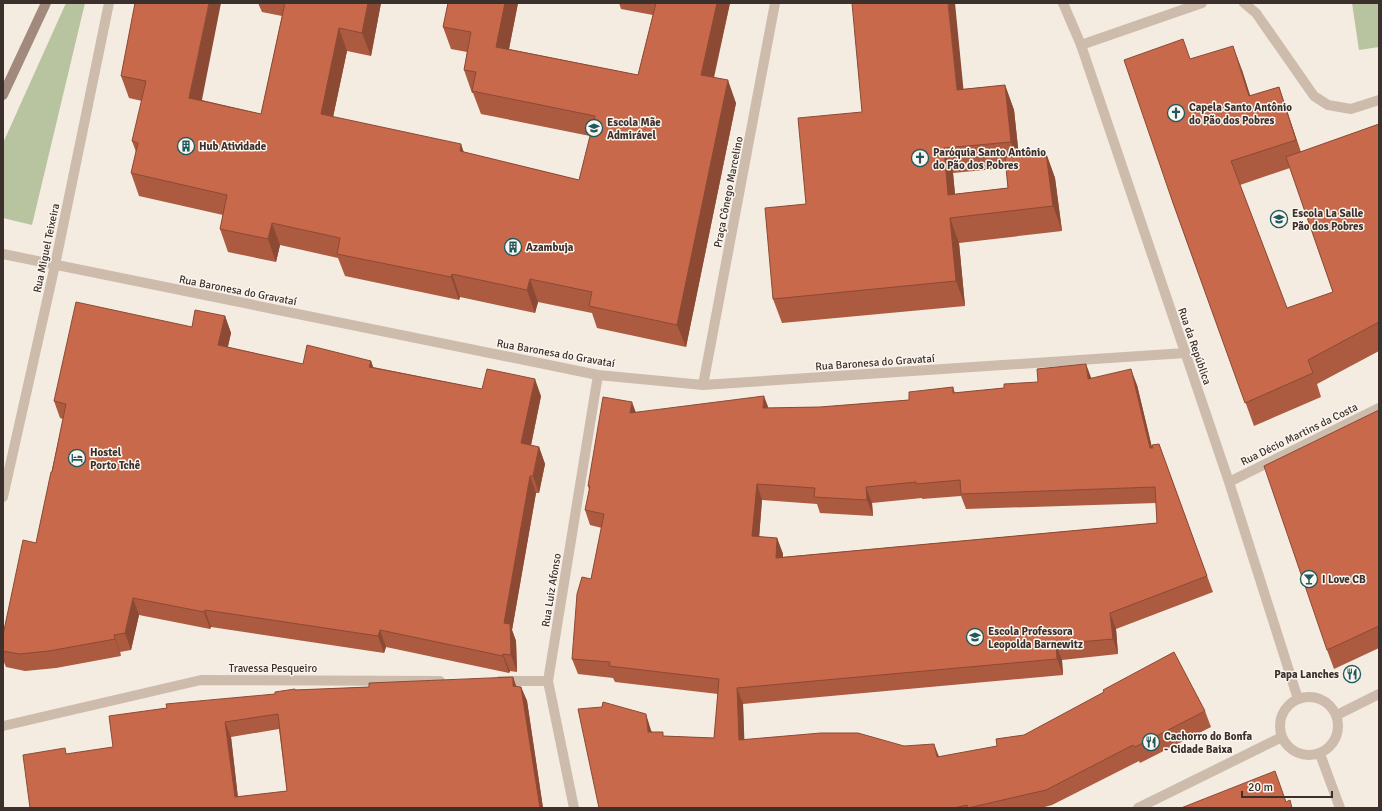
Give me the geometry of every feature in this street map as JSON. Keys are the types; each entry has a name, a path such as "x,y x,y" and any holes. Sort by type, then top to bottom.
{"main road":[{"path":"3,95 46,3"}],"street":[{"name":"Rua Miguel Teixeira","path":"3,497 55,265 109,3"},
{"name":"Praça Cônego Marcelino","path":"704,385 775,3"},
{"name":"Rua da República","path":"1063,3 1081,45 1229,482 1298,699"},
{"path":"1081,45 1202,3"},
{"path":"1244,3 1256,13 1314,96 1328,105 1351,109 1379,100"},
{"name":"Rua Baronesa do Gravataí","path":"3,254 598,375 704,385 1185,353"},
{"name":"Rua Luiz Afonso","path":"574,808 548,681 598,375"},
{"name":"Rua Décio Martins da Costa","path":"1229,482 1379,408"},
{"name":"Travessa Pesqueiro","path":"3,726 201,680 454,681"},
{"path":"493,681 548,681"},
{"path":"1336,715 1379,694"},
{"path":"1309,696 1320,699 1330,705 1336,715 1338,726 1336,738 1330,748 1320,754 1309,756 1297,754 1288,747 1282,738 1279,726 1281,715 1288,705 1298,699 1309,696"},
{"path":"1138,808 1282,738"},
{"path":"1320,754 1340,808"}],"green space":[{"path":"66,3 85,3 32,225 3,218 3,143"},
{"path":"1352,3 1379,3 1379,47 1359,50"}],"building":[{"path":"135,3 209,3 189,98 261,114 285,3 368,3 362,33 339,28 321,114 461,144 460,151 579,180 595,116 472,91 476,72 464,70 471,32 443,27 448,3 505,3 496,47 638,75 656,3 717,3 701,75 728,80 677,325 589,306 592,292 530,279 527,290 452,274 451,277 337,254 340,238 272,223 268,239 220,229 227,195 131,173 138,143 132,141 146,81 121,76"},
{"name":"Paróquia Santo Antônio do Pão dos Pobres","path":"852,3 948,3 957,90 1005,85 1011,142 944,148 948,195 1008,188 1005,157 1046,153 1053,206 950,218 956,281 773,299 765,208 806,204 798,118 862,112"},
{"path":"1183,39 1190,59 1233,46 1249,96 1279,87 1296,140 1231,161 1287,308 1333,292 1286,157 1379,124 1379,322 1308,360 1313,373 1245,403 1173,203 1124,60"},
{"path":"76,302 192,327 195,310 225,316 218,345 303,364 307,345 371,361 369,367 482,389 487,369 535,379 521,443 539,447 533,476 530,476 504,623 510,624 511,655 503,654 503,656 380,630 378,636 205,610 204,612 133,598 125,633 114,635 115,639 49,651 19,654 3,651 3,635 23,540 36,543 52,472 66,404 54,401"},
{"path":"1086,364 1088,379 1131,369 1150,448 1153,448 1152,445 1159,444 1207,576 1110,613 1113,639 1056,644 1057,659 737,688 739,740 821,733 858,733 904,746 934,744 937,757 997,746 996,739 1024,735 1174,652 1205,711 1135,747 1133,745 1046,790 968,808 967,805 954,808 599,808 578,709 602,707 603,702 646,714 648,732 663,732 663,736 714,738 719,679 609,666 610,662 572,659 577,594 582,577 591,579 604,514 585,510 603,397 632,402 630,413 764,396 763,408 820,407 909,400 909,392 953,387 953,393 1004,388 1004,384 1038,382 1037,369","holes":["960,480 961,494 1155,487 1157,523 776,558 777,538 752,536 757,484 815,488 814,497 867,500 866,487 916,482 916,484"]},
{"path":"1379,410 1379,626 1327,650 1264,466"},
{"path":"513,677 513,686 521,687 540,808 30,808 23,755 65,748 66,754 113,747 109,716 167,708 166,704 275,694 275,692 295,689 369,687 369,683","holes":["278,714 287,791 235,797 225,722"]},
{"path":"1275,771 1286,802 1290,800 1292,808 1181,808"}],"place":[{"name":"Capela Santo Antônio do Pão dos Pobres","path":"1176,113"},
{"name":"Escola Mãe Admirável","path":"594,128"},
{"name":"Hub Atividade","path":"186,146"},
{"name":"Paróquia Santo Antônio do Pão dos Pobres","path":"920,158"},
{"name":"Escola La Salle Pão dos Pobres","path":"1279,219"},
{"name":"Azambuja","path":"513,247"},
{"name":"Hostel Porto Tchê","path":"77,458"},
{"name":"I Love CB","path":"1309,579"},
{"name":"Escola Professora Leopolda Barnewitz","path":"975,637"},
{"name":"Papa Lanches","path":"1352,674"},
{"name":"Cachorro do Bonfa - Cidade Baixa","path":"1151,742"}]}
